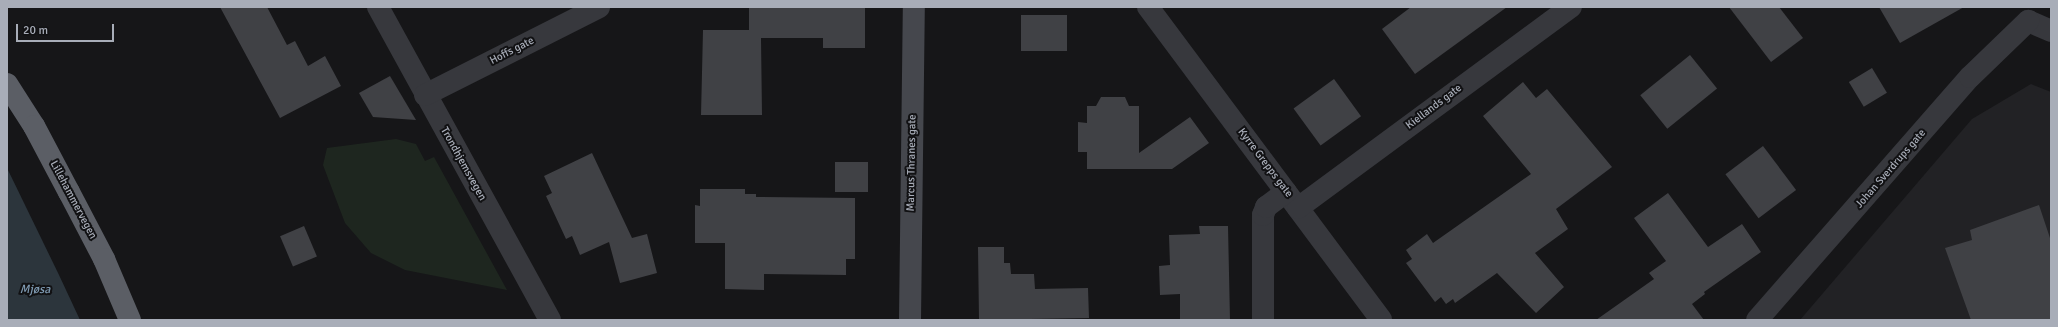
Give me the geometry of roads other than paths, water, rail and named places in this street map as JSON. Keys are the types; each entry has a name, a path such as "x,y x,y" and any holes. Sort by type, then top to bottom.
{"highway":[{"name":"Lillehammervegen","path":"7,84 69,192 104,259 130,320"}],"main road":[{"name":"Marcus Thranes gate","path":"910,320 914,7"}],"street":[{"name":"Trondhjemsvegen","path":"378,7 550,320"},
{"name":"Hoffs gate","path":"425,95 599,7"},
{"name":"Kyrre Grepps gate","path":"1148,7 1381,320"},
{"name":"Kiellands gate","path":"1262,320 1263,216 1266,207 1292,200 1564,9"},
{"path":"2028,14 2051,31"},
{"name":"Johan Sverdrups gate","path":"1756,320 1970,77 2028,14"}],"water":[{"name":"Mjøsa","path":"7,168 59,275 80,320 7,320"}]}
